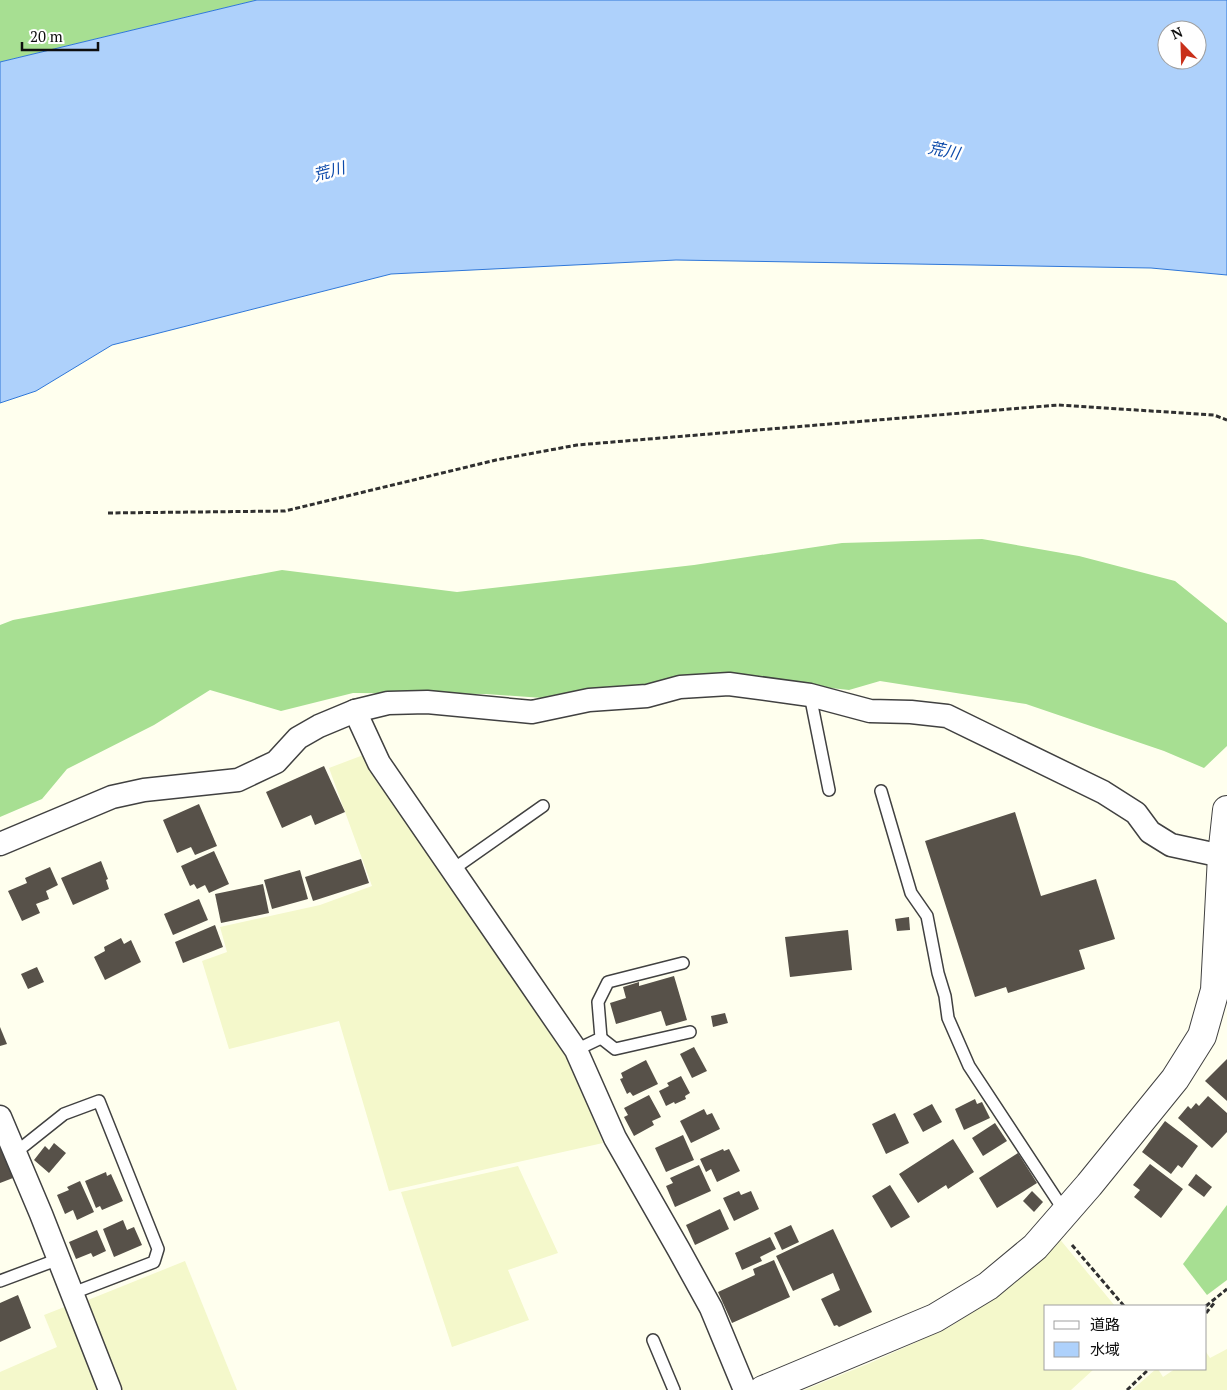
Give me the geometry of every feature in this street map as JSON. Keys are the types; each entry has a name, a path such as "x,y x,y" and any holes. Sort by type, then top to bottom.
{"street":[{"path":"0,844 112,797 144,790 238,780 276,762 298,738 319,726 355,711 388,703 426,702 532,712 589,700 647,696 680,686 729,684 810,695 870,711 911,712 947,716 1102,792 1136,813 1150,832 1171,845 1222,856"},
{"path":"355,711 379,763 576,1050 615,1138 711,1308 745,1390"},
{"path":"763,1390 935,1318 988,1286 1035,1247 1089,1185 1175,1079 1202,1036 1221,997 1222,856 1227,810"},
{"path":"0,1117 74,1294 110,1390"}],"lane":[{"path":"810,695 829,790"},
{"path":"880,791 911,894 927,916 948,1018 969,1066 1059,1218"},
{"path":"452,870 544,806"},
{"path":"600,1038 598,1002 608,982 684,963"},
{"path":"600,1038 615,1049 690,1032"},
{"path":"576,1050 600,1038"},
{"path":"14,1153 64,1114 99,1101 158,1249 154,1262 74,1294"},
{"path":"0,1281 59,1260"},
{"path":"653,1340 674,1390"}],"path":[{"path":"108,513 285,510 496,460 577,445 1058,405 1214,415 1227,420"},
{"path":"1059,1218 1123,1305"},
{"path":"1207,1305 1227,1289"},
{"path":"1207,1312 1218,1297"},
{"path":"1127,1390 1148,1370"}],"green space":[{"path":"0,0 257,0 0,62"},
{"path":"982,539 1079,556 1175,581 1227,623 1227,746 1204,768 1164,751 1026,704 880,681 849,690 710,675 543,698 486,694 353,693 281,711 210,690 154,725 67,769 42,799 0,817 0,625 13,620 282,570 457,592 694,565 842,543"},
{"path":"366,754 566,1052 603,1143 389,1191 339,1021 229,1049 202,961 227,952 220,927 320,905 372,886 329,768"},
{"path":"518,1166 558,1253 508,1270 529,1320 452,1347 401,1192"},
{"path":"1227,1205 1227,1280 1207,1295 1183,1264"},
{"path":"1058,1237 1114,1305 1044,1305 1044,1370 1093,1370 1071,1390 804,1390 948,1328 989,1302 1028,1270"},
{"path":"185,1261 237,1390 120,1390 88,1300"},
{"path":"72,1304 103,1390 0,1390 0,1372 57,1347 44,1315"},
{"path":"1227,1349 1227,1390 1132,1390 1155,1370 1159,1370 1163,1377 1174,1370 1207,1370 1207,1354 1210,1358"}],"water":[{"name":"荒川","path":"257,0 1227,0 1227,275 1151,268 676,260 391,274 112,345 36,391 0,403 0,62"}],"building":[{"path":"324,766 345,812 315,825 311,815 282,828 266,792"},
{"path":"199,804 217,846 195,855 191,847 177,853 163,820"},
{"path":"1015,812 1041,896 1096,879 1115,939 1079,950 1085,969 1008,993 1006,987 975,997 925,841"},
{"path":"214,851 229,884 209,893 205,885 197,889 194,884 190,886 181,866"},
{"path":"361,859 369,883 313,901 305,877"},
{"path":"101,861 108,879 106,880 109,889 73,905 61,878"},
{"path":"50,867 58,885 46,891 49,899 36,904 40,913 22,921 8,891 27,883 25,878"},
{"path":"300,870 308,899 272,909 264,880"},
{"path":"263,884 269,913 221,923 215,894"},
{"path":"199,899 208,920 173,935 164,914"},
{"path":"909,917 910,930 897,931 895,919"},
{"path":"215,925 223,947 183,963 175,942"},
{"path":"848,930 852,970 790,977 785,937"},
{"path":"121,938 124,944 131,940 141,962 105,980 94,957 105,951 104,947"},
{"path":"37,967 44,982 28,989 21,974"},
{"path":"674,976 687,1020 666,1026 661,1011 616,1024 610,1003 626,998 623,987 639,982 639,986"},
{"path":"725,1013 728,1023 713,1027 711,1016"},
{"path":"0,1027 7,1044 0,1046"},
{"path":"694,1047 707,1071 692,1078 680,1054"},
{"path":"1227,1059 1227,1101 1205,1081"},
{"path":"646,1060 658,1084 633,1096 630,1092 627,1094 620,1079 623,1078 621,1073"},
{"path":"681,1076 690,1093 685,1096 686,1099 666,1106 659,1091 669,1086 667,1083"},
{"path":"649,1095 661,1117 652,1121 654,1125 634,1136 624,1117 628,1115 624,1108"},
{"path":"1208,1096 1227,1113 1227,1132 1212,1148 1178,1118 1188,1106 1191,1109 1196,1103 1199,1106"},
{"path":"975,1099 977,1104 982,1102 990,1118 964,1130 955,1109"},
{"path":"932,1104 942,1122 923,1132 913,1114"},
{"path":"704,1109 707,1115 712,1113 720,1129 691,1143 680,1121"},
{"path":"895,1113 909,1143 886,1154 872,1124"},
{"path":"1165,1121 1198,1146 1182,1168 1178,1165 1171,1174 1142,1152"},
{"path":"995,1123 1007,1141 983,1156 972,1138"},
{"path":"683,1135 694,1160 666,1172 655,1148"},
{"path":"953,1139 974,1172 948,1189 946,1185 918,1203 899,1174"},
{"path":"54,1143 66,1153 49,1173 34,1160 45,1146 49,1150"},
{"path":"0,1147 13,1178 0,1183"},
{"path":"723,1149 724,1151 729,1149 740,1171 717,1182 711,1169 706,1172 700,1159"},
{"path":"1018,1153 1037,1183 997,1208 979,1178"},
{"path":"1150,1164 1183,1189 1161,1218 1134,1197 1140,1190 1133,1185"},
{"path":"699,1165 711,1191 675,1207 666,1186 673,1183 670,1178"},
{"path":"106,1172 107,1176 111,1174 123,1201 102,1210 100,1206 96,1208 85,1181"},
{"path":"1196,1174 1212,1187 1204,1197 1188,1185"},
{"path":"80,1181 94,1212 77,1220 73,1210 65,1214 57,1195 69,1190 67,1187"},
{"path":"890,1185 910,1217 891,1228 872,1196"},
{"path":"739,1191 741,1195 751,1191 759,1209 734,1221 723,1198"},
{"path":"1032,1191 1043,1202 1034,1212 1023,1201"},
{"path":"720,1209 729,1229 695,1245 686,1225"},
{"path":"123,1220 127,1230 134,1227 142,1245 114,1257 103,1229"},
{"path":"791,1225 799,1242 782,1250 774,1233"},
{"path":"833,1229 872,1312 839,1327 837,1325 834,1326 821,1299 840,1290 833,1273 793,1291 776,1256"},
{"path":"97,1230 106,1251 93,1257 91,1253 76,1259 69,1242"},
{"path":"770,1237 776,1249 760,1257 762,1261 742,1270 735,1253"},
{"path":"774,1260 790,1297 732,1323 718,1292 755,1275 753,1269"},
{"path":"18,1295 31,1328 0,1342 0,1303"}]}
